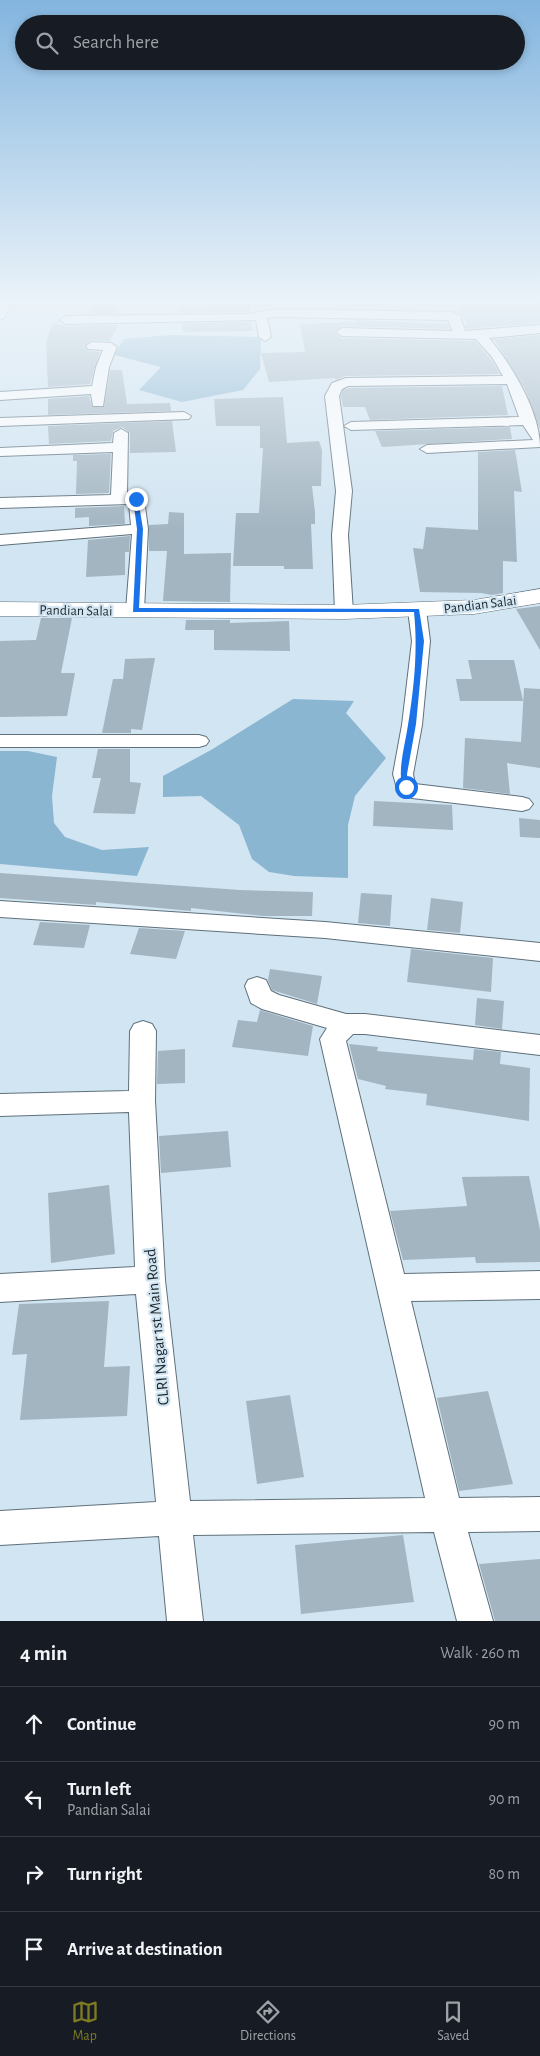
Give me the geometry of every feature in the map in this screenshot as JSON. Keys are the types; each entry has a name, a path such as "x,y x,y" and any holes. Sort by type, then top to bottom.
{"street":[{"path":"97,419 99,379"},
{"path":"344,612 340,535 344,491 332,396 338,386 346,382 512,380 527,421 540,442 531,445 426,449"},
{"path":"0,396 98,390"},
{"path":"0,422 184,416"},
{"path":"119,500 122,418"},
{"path":"350,426 527,421"},
{"path":"0,452 121,447"},
{"path":"0,504 136,499 140,529 135,610"},
{"path":"0,540 140,529"},
{"name":"Pandian Salai","path":"0,609 344,612 474,607 540,596"},
{"path":"417,610 421,641 412,724 404,774 406,787 412,790 522,804"},
{"path":"0,741 199,741"},
{"path":"0,909 325,930 540,952"},
{"path":"258,986 260,996 271,1002 346,1024 365,1024 540,1044"},
{"path":"346,1024 333,1039 446,1514 475,1621"},
{"name":"CLRI Nagar 1st Main Road","path":"143,1032 142,1101 150,1280 185,1621"},
{"path":"0,1105 142,1101"},
{"path":"0,1288 150,1280"},
{"path":"393,1288 540,1285"},
{"path":"0,1528 175,1518 540,1514"}],"water":[{"path":"150,379 252,379 243,390 182,402 139,390"},
{"path":"293,699 354,701 346,713 386,758 355,796 348,825 348,878 294,876 269,872 252,859 239,825 201,796 163,797 163,776 211,750"},
{"path":"0,751 28,751 57,757 52,796 54,823 65,837 102,850 149,847 137,876 0,864"}],"building":[{"path":"48,379 92,379 90,384 48,387"},
{"path":"109,379 123,379 127,404 170,403 171,411 48,415 48,399 89,396 92,407 104,407"},
{"path":"268,379 324,379 269,382"},
{"path":"519,379 540,379 540,429 525,389"},
{"path":"502,386 508,415 370,420 365,407 343,407 341,396 343,390 348,388"},
{"path":"283,397 287,443 319,441 322,450 321,486 312,486 315,512 315,524 311,524 313,569 284,569 284,566 233,566 236,513 259,513 263,448 260,448 260,426 216,426 214,399"},
{"path":"172,421 176,452 130,453 130,433 122,427 113,431 111,441 49,444 48,426"},
{"path":"510,427 512,439 382,447 375,431"},
{"path":"515,450 522,492 514,491 517,562 503,561 503,593 492,595 481,593 420,592 413,548 423,549 426,527 478,530 478,452"},
{"path":"111,454 109,493 76,494 77,461 73,461 73,455"},
{"path":"124,506 125,524 89,526 89,517 75,518 75,508"},
{"path":"169,512 184,513 184,554 231,553 230,602 163,601 167,551 149,551 149,525 168,524"},
{"path":"130,536 129,552 125,552 125,575 86,577 88,540"},
{"path":"540,606 540,650 516,609"},
{"path":"41,618 72,618 61,673 75,673 67,716 0,717 0,641 36,640"},
{"path":"186,620 230,620 230,623 289,621 290,651 214,650 214,630 185,630"},
{"path":"155,658 142,730 131,729 131,733 102,733 113,679 123,679 125,659"},
{"path":"468,660 514,660 523,701 460,701 456,679 472,679"},
{"path":"524,688 540,689 540,768 507,763 510,794 463,788 465,738 521,742"},
{"path":"98,749 130,749 130,782 141,783 135,814 93,813 101,778 92,778"},
{"path":"374,801 452,805 453,830 373,826"},
{"path":"519,818 540,820 540,838 520,837"},
{"path":"0,873 240,890 313,892 312,916 263,916 191,908 191,911 96,902 96,905 0,898"},
{"path":"361,893 392,895 390,926 358,923"},
{"path":"431,898 463,902 460,933 427,930"},
{"path":"40,922 90,925 84,948 33,945"},
{"path":"139,928 185,931 176,959 130,954"},
{"path":"411,949 493,958 491,992 407,982"},
{"path":"270,969 322,976 317,1004 272,990 268,980"},
{"path":"477,998 504,1001 502,1029 475,1025"},
{"path":"260,1010 313,1026 308,1056 232,1047 238,1020 257,1022"},
{"path":"349,1044 378,1047 377,1051 473,1060 474,1049 501,1052 500,1064 530,1068 529,1121 426,1105 427,1094 385,1089 386,1086 358,1079"},
{"path":"185,1049 185,1083 157,1084 158,1051"},
{"path":"228,1131 231,1167 161,1173 159,1136"},
{"path":"529,1176 540,1230 540,1262 476,1263 475,1257 403,1260 390,1211 467,1206 462,1177"},
{"path":"109,1185 115,1254 51,1263 48,1193"},
{"path":"109,1301 104,1367 130,1366 127,1416 20,1420 27,1354 12,1355 19,1304"},
{"path":"488,1391 513,1484 459,1491 437,1398"},
{"path":"290,1395 304,1477 257,1484 246,1401"},
{"path":"403,1535 414,1602 301,1614 295,1545"},
{"path":"540,1559 540,1621 495,1621 479,1564"}],"route":[{"path":"136,499 140,529 135,610 344,612 417,610 421,641 412,724 403,781 406,787"}]}
